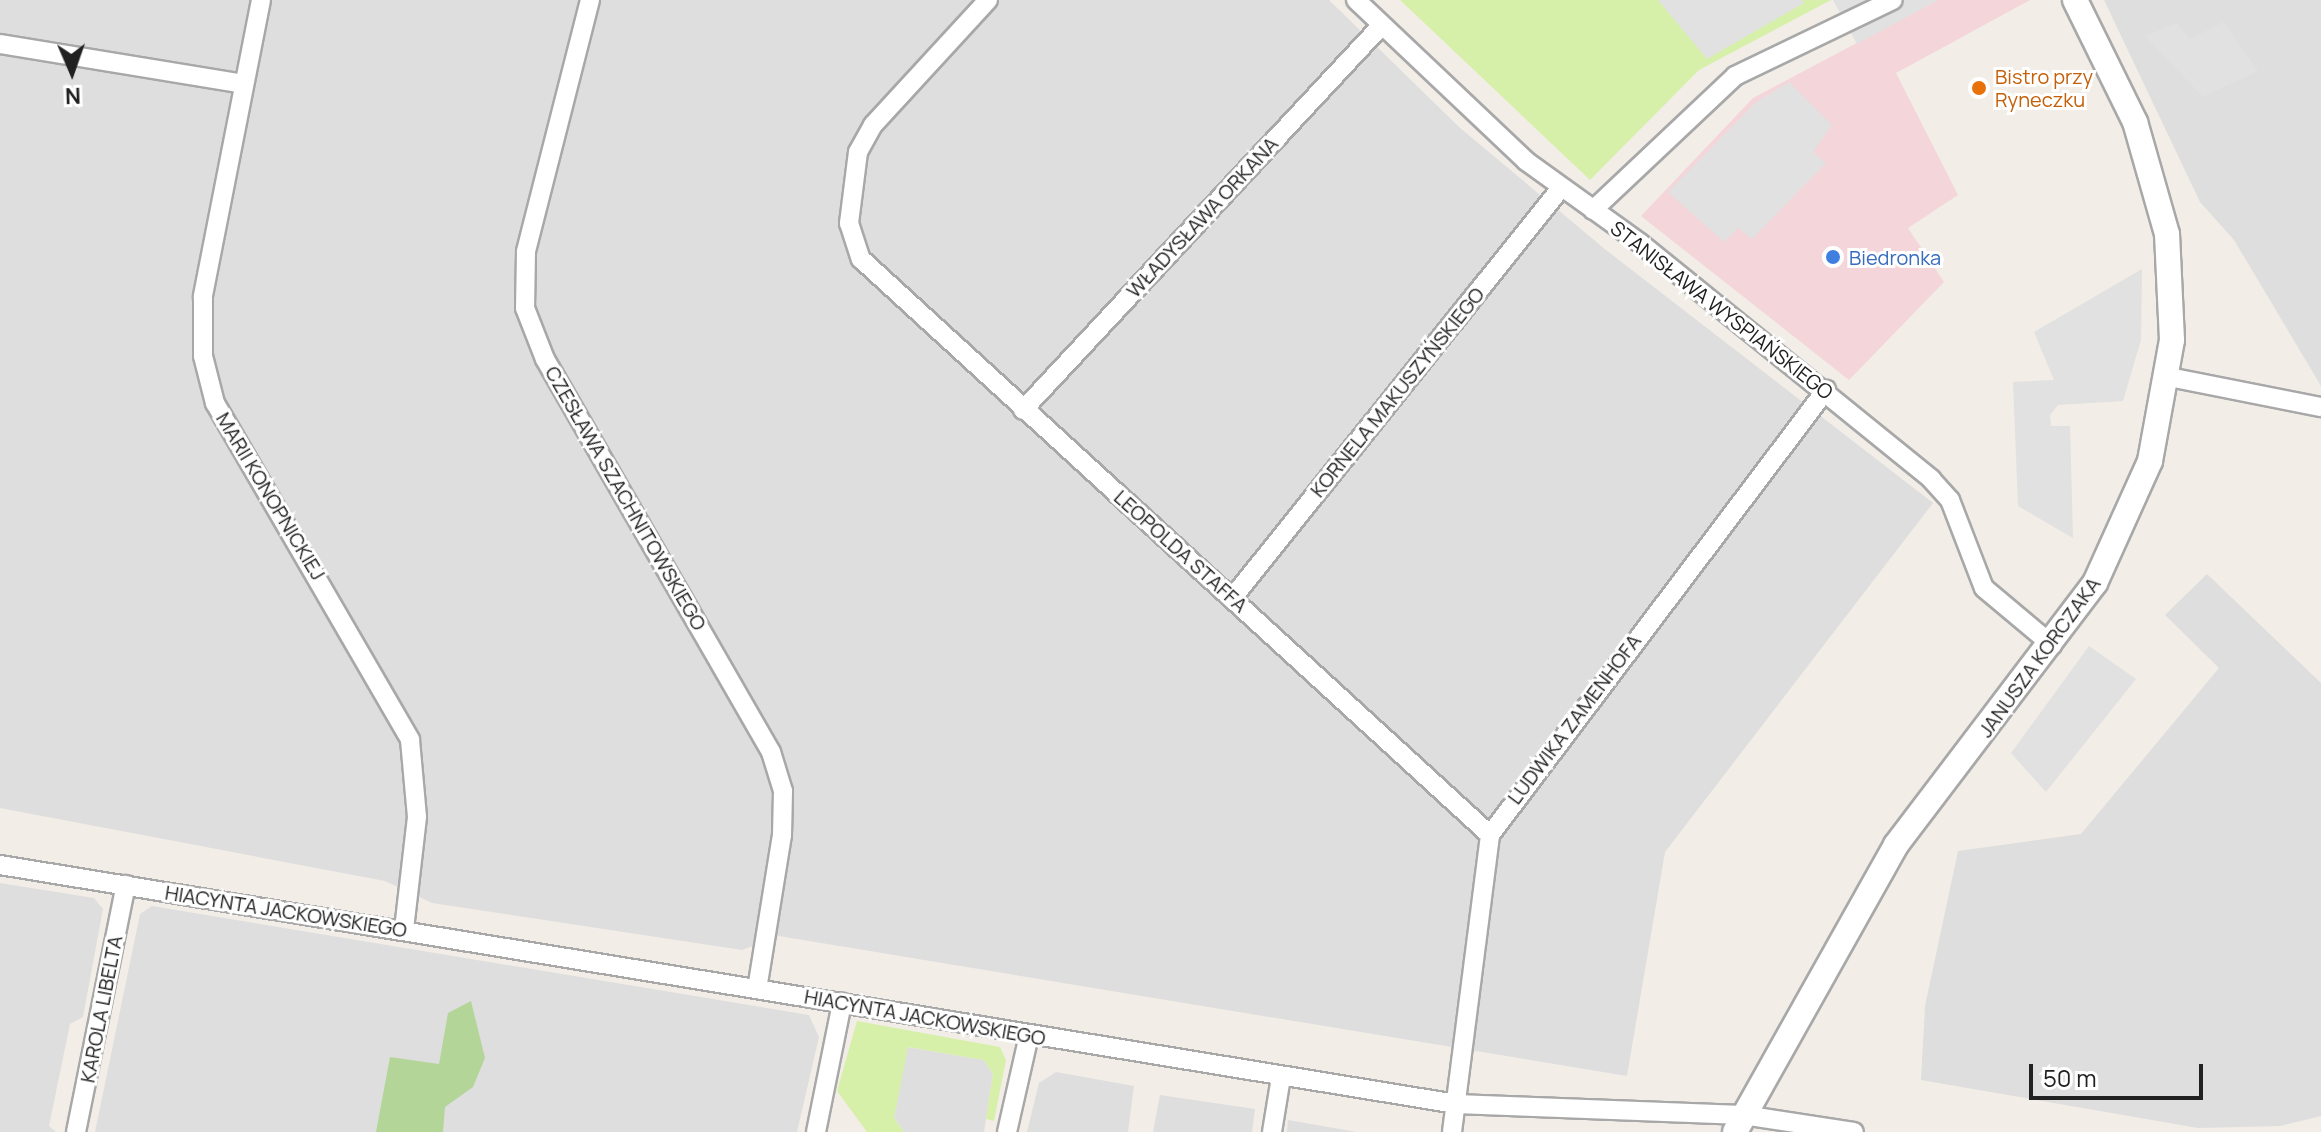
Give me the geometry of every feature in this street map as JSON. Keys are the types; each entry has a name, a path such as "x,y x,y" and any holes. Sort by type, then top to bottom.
{"street":[{"name":"MARII KONOPNICKIEJ","path":"261,0 203,297 203,356 215,403 410,740 417,817 404,930"},
{"name":"CZESŁAWA SZACHNITOWSKIEGO","path":"590,0 526,252 525,308 545,359 771,752 783,791 782,835 757,989"},
{"name":"LEOPOLDA STAFFA","path":"988,0 873,125 858,152 849,223 871,269 1023,410 1234,596 1490,835"},
{"name":"STANISŁAWA WYSPIAŃSKIEGO","path":"1356,0 1454,99 1561,188 1826,390 1931,479 1950,500 1984,588 2052,645"},
{"path":"1593,210 1735,76 1893,0"},
{"name":"JANUSZA KORCZAKA","path":"1739,1123 1896,845 2052,645 2122,533 2150,461 2169,377 2172,270 2158,192 2125,98 2075,0"},
{"name":"WŁADYSŁAWA ORKANA","path":"1023,410 1381,26"},
{"path":"0,44 244,84"},
{"name":"KORNELA MAKUSZYŃSKIEGO","path":"1234,596 1561,188"},
{"path":"2169,377 2321,407"},
{"name":"LUDWIKA ZAMENHOFA","path":"1452,1132 1490,835 1826,390"},
{"name":"HIACYNTA JACKOWSKIEGO","path":"0,865 1456,1104 1854,1132"},
{"name":"KAROLA LIBELTA","path":"76,1132 126,885"},
{"path":"816,1132 842,1003"},
{"path":"1007,1132 1029,1035"},
{"path":"1272,1132 1281,1077"}],"shaded area":[{"path":"0,0 1329,0 1459,127 1606,250 1933,503 1665,852 1627,1076 779,936 742,950 432,903 385,881 0,808"},
{"path":"1658,0 1802,0 1804,3 1707,59"},
{"path":"1833,0 1938,0 1857,44"},
{"path":"1938,0 2030,0 1896,73 1958,195 1908,228 1944,282 1849,380 1641,216 1753,98"},
{"path":"2104,0 2321,0 2321,386 2234,240 2200,202"},
{"path":"2224,22 2258,71 2203,97 2145,36 2177,23 2190,39"},
{"path":"1789,82 1832,125 1813,152 1826,163 1752,239 1738,228 1724,242 1668,192 1755,103"},
{"path":"2142,269 2141,340 2123,401 2058,405 2050,415 2051,426 2070,426 2073,538 2018,506 2013,382 2054,380 2034,332"},
{"path":"2207,574 2321,683 2321,1116 2280,1126 2198,1128 1921,1080 1925,1006 1958,851 2081,834 2219,668 2165,615"},
{"path":"2089,646 2136,679 2046,792 2011,753"},
{"path":"0,883 94,898 103,909 83,1017 70,1024 49,1126 56,1132 0,1132"},
{"path":"152,906 809,1015 819,1037 797,1132 95,1132 140,914"},
{"path":"907,1047 984,1060 993,1074 984,1132 904,1132 894,1118"},
{"path":"1056,1072 1134,1086 1128,1132 1027,1132 1039,1083"},
{"path":"1160,1095 1255,1109 1252,1132 1153,1132"},
{"path":"1288,1120 1357,1132 1287,1132"}],"green space":[{"path":"1400,0 1831,0 1699,70 1590,180"},
{"path":"471,1001 485,1058 473,1087 445,1107 443,1132 376,1132 390,1057 439,1064 448,1013"},
{"path":"857,1021 1000,1047 1006,1060 994,1121 986,1119 993,1074 984,1060 908,1047 894,1118 904,1132 867,1132 837,1091"}],"place":[{"name":"Bistro przy Ryneczku","path":"1979,88"},
{"name":"Biedronka","path":"1833,257"}]}
